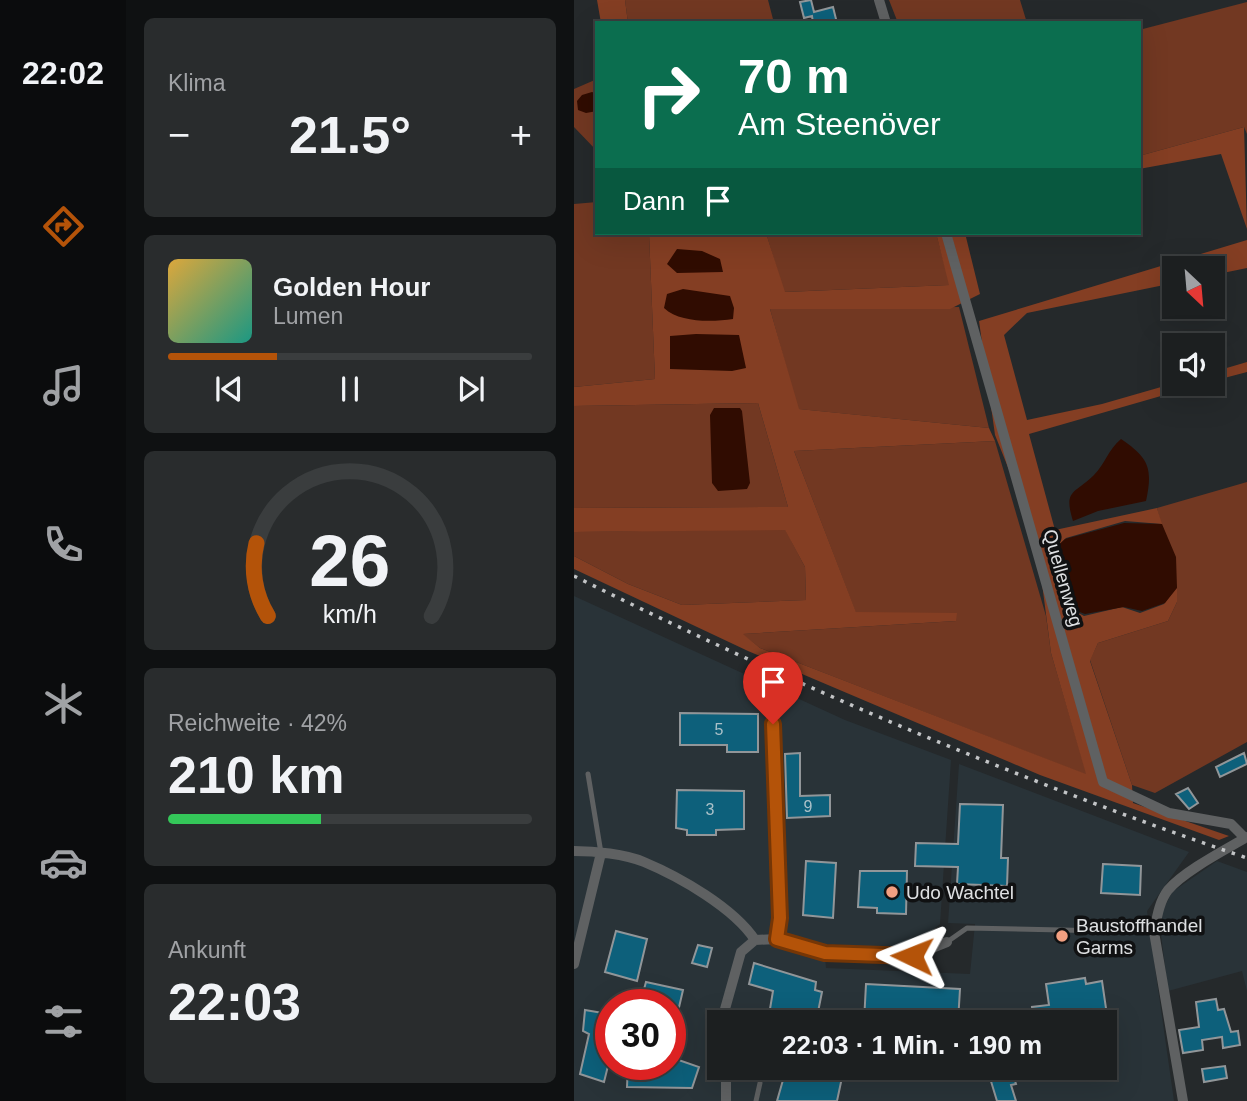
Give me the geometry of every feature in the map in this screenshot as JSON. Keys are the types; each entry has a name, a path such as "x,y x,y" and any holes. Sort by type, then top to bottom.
{"street":[{"path":"879,0 885,21"},
{"name":"Quellenweg","path":"947,235 1102,782 1169,813 1231,824 1246,838"},
{"path":"773,724 780,918 777,939"},
{"path":"1183,1101 1154,932 1158,911 1168,890 1246,838"},
{"path":"574,851 643,861 696,891 744,924 755,940"},
{"path":"574,964 601,853"},
{"path":"725,1010 741,952 755,940 777,939 825,953 912,956 947,942"},
{"path":"726,1080 726,1101"}],"lane":[{"path":"589,774 601,853"},
{"path":"947,942 967,928 1154,932"},
{"path":"756,1101 760,1083"}],"shaded area":[{"path":"597,0 625,0 628,21 601,21"},
{"path":"625,0 768,0 773,21 628,21"},
{"path":"889,0 1020,0 1026,21 897,21"},
{"path":"1247,2 1247,134 1244,127 1141,155 1141,29"},
{"path":"595,80 595,149 574,127 574,89"},
{"path":"595,93 595,111 586,113 578,110 577,101 582,95"},
{"path":"1244,127 1247,229 1221,154 1141,169 1141,155"},
{"path":"595,202 595,235 649,235 655,379 574,387 574,204"},
{"path":"649,235 767,235 785,292 949,285 936,235 965,235 980,294 950,309 770,309 799,409 989,428 995,441 794,451 856,612 957,613 956,621 743,634 760,648 1086,774 1051,653 1036,537 995,435 979,321 1162,266 1162,285 1027,313 1004,335 1027,420 1102,404 1162,387 1162,396 1029,434 1055,530 1157,508 1162,524 1125,521 1066,538 1050,554 1066,606 1084,616 1122,607 1140,613 1164,604 1177,586 1177,602 1168,621 1098,643 1090,661 1132,785 1133,803 1229,836 1219,840 1040,775 748,651 574,569 574,556 628,584 682,605 806,600 805,567 785,530 574,532 574,508 788,507 758,403 574,406 574,387 655,379"},
{"path":"767,235 937,235 950,285 784,292"},
{"path":"1247,240 1247,268 1225,273 1225,256 1194,256"},
{"path":"677,249 702,251 720,259 723,272 677,273 667,264"},
{"path":"683,289 730,296 734,308 733,319 687,319 664,308 667,294"},
{"path":"959,307 989,428 798,409 770,309"},
{"path":"739,335 746,368 732,371 670,369 670,336"},
{"path":"1247,362 1247,372 1225,378 1225,368"},
{"path":"758,403 788,507 574,508 574,406"},
{"path":"714,408 740,408 742,411 750,483 747,489 718,491 712,483 710,415"},
{"path":"1121,439 1138,452 1147,465 1149,480 1146,501 1098,511 1073,521 1070,497 1094,475"},
{"path":"995,441 1046,616 1051,653 1087,775 760,648 742,634 956,621 956,613 856,613 794,451"},
{"path":"1247,482 1247,742 1155,793 1132,785 1090,660 1098,643 1168,621 1177,602 1177,588 1157,508"},
{"path":"1124,523 1162,524 1176,557 1177,588 1165,603 1142,611 1124,607 1085,614 1066,607 1050,553 1065,539"},
{"path":"785,529 805,567 806,600 682,605 628,584 574,556 574,532"},
{"path":"574,596 845,720 951,760 940,924 910,948 824,944 826,968 970,974 975,924 948,923 959,764 1189,852 1147,911 1174,1101 574,1101"},
{"path":"1217,861 1247,872 1247,991 1242,971 1168,991 1159,918 1172,892"}],"building":[{"path":"811,0 814,12 833,7 836,21 813,21 812,16 804,18 800,2"},
{"path":"680,713 758,714 758,752 727,752 727,745 680,745"},
{"path":"800,753 800,796 830,795 830,816 787,818 785,754"},
{"path":"1244,753 1247,764 1220,777 1216,767"},
{"path":"1188,788 1198,803 1189,809 1176,794"},
{"path":"677,790 744,791 744,829 716,830 716,835 687,835 687,830 676,828"},
{"path":"960,804 1003,805 1001,858 1008,858 1007,886 957,884 958,867 915,866 916,843 958,844"},
{"path":"806,861 836,863 833,918 803,915"},
{"path":"1103,864 1141,866 1140,895 1101,893"},
{"name":"Udo Wachtel","path":"860,871 907,871 906,914 877,913 877,908 858,907"},
{"path":"616,931 647,939 637,981 605,972"},
{"path":"698,945 712,948 707,967 692,963"},
{"path":"754,963 816,982 815,990 822,992 818,1010 770,1010 773,991 749,984"},
{"path":"1085,978 1086,984 1102,981 1106,1010 1032,1010 1032,1007 1049,1005 1046,984"},
{"path":"646,982 678,989 644,989"},
{"path":"866,984 960,989 959,1010 865,1010"},
{"path":"1216,999 1218,1010 1224,1009 1231,1032 1238,1031 1240,1045 1223,1048 1222,1037 1202,1040 1203,1050 1183,1053 1179,1030 1199,1027 1196,1002"},
{"path":"585,1010 595,1012 595,1079 580,1074 589,1034 583,1031"},
{"path":"686,1063 699,1067 692,1088 627,1087 627,1080 686,1080"},
{"path":"1225,1066 1227,1078 1204,1082 1202,1069"},
{"path":"783,1080 841,1080 837,1101 777,1101"},
{"path":"991,1080 1015,1080 1016,1084 1011,1085 1016,1101 997,1101"}],"railway":[{"path":"574,576 738,655 906,728 1075,796 1247,858"}],"place":[{"name":"Udo Wachtel","path":"892,892"},
{"name":"Baustoffhandel Garms","path":"1062,936"}],"route":[{"path":"773,724 780,918 777,939 825,953 912,956"}]}
